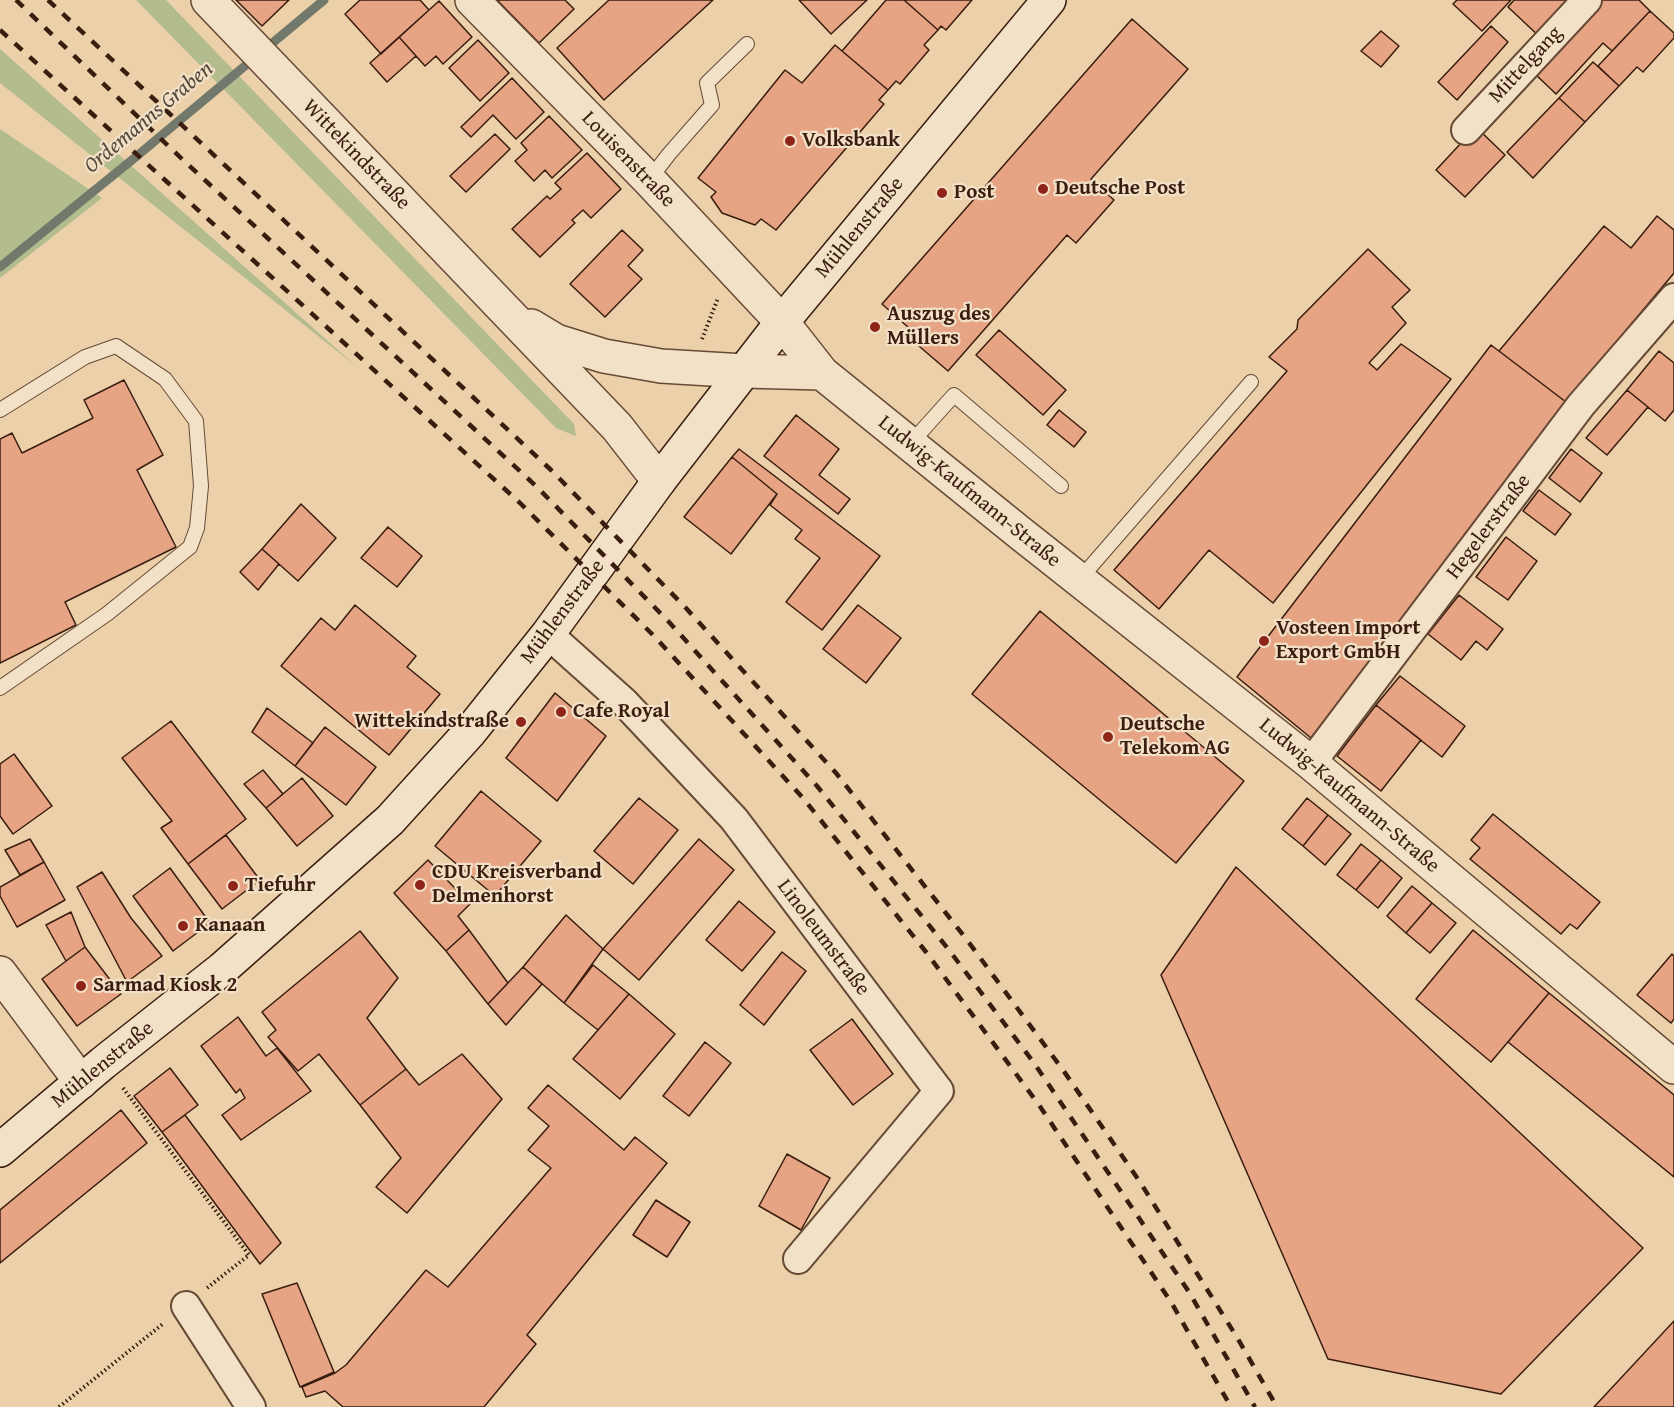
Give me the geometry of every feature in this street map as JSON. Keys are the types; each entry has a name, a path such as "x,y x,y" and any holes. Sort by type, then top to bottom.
{"street":[{"name":"Wittekindstraße","path":"208,0 617,427 659,481"},
{"name":"Louisenstraße","path":"472,0 649,180 782,321"},
{"name":"Mühlenstraße","path":"0,1150 222,969 390,820 469,733 548,634 659,481 782,321 1049,0"},
{"name":"Mittelgang","path":"1466,130 1587,0"},
{"name":"Hegelerstraße","path":"1311,763 1581,405 1674,298"},
{"name":"Wittekindstraße","path":"504,309 556,342 604,356 662,366 744,371"},
{"name":"Ludwig-Kaufmann-Straße","path":"782,321 822,373 1311,763 1674,1067"},
{"path":"744,371 822,373"},
{"name":"Linoleumstraße","path":"548,634 624,703 734,819 939,1091 798,1259"},
{"path":"0,973 92,1073"},
{"path":"186,1306 251,1407"}],"lane":[{"path":"649,180 712,105 708,83 747,45"},
{"path":"0,410 85,357 116,346 165,379 196,421 201,486 197,528 190,547 107,614 0,688"},
{"path":"1079,580 1251,382"},
{"path":"910,444 954,395 1061,486"}],"path":[{"path":"691,367 730,267"},
{"path":"59,1407 249,1255 92,1073"}],"green space":[{"path":"136,0 166,0 574,424 576,436 556,428"},
{"path":"0,49 26,72 357,367 0,83"},
{"path":"0,129 102,198 0,278"}],"building":[{"path":"236,0 289,0 262,26"},
{"path":"360,0 420,0 429,10 381,54 345,14"},
{"path":"497,0 565,0 574,9 539,43"},
{"path":"609,0 713,0 604,100 557,48"},
{"path":"799,0 867,0 831,34"},
{"path":"886,0 904,0 938,30 924,45 929,50 900,84 896,81 888,90 842,51"},
{"path":"904,0 972,0 946,30 941,26 938,30"},
{"path":"1457,0 1511,0 1482,31 1453,4"},
{"path":"1514,0 1565,0 1572,7 1542,39 1508,7"},
{"path":"1602,0 1639,0 1650,11 1612,51 1603,43 1556,94 1534,73"},
{"path":"439,1 472,37 443,64 436,56 425,66 399,37"},
{"path":"1650,11 1674,33 1674,38 1643,72 1637,67 1619,86 1598,66"},
{"name":"Deutsche Post","path":"1132,19 1188,69 1091,179 1114,200 1076,243 1067,235 948,371 905,334 909,328 882,304"},
{"path":"1491,26 1508,42 1457,100 1438,82"},
{"path":"1381,31 1399,46 1381,67 1361,51"},
{"path":"399,37 416,56 387,82 370,63"},
{"path":"478,40 509,73 480,101 449,68"},
{"name":"Volksbank","path":"835,45 888,90 879,100 884,104 776,230 761,219 755,225 722,213 711,197 716,192 698,178 785,70 802,83"},
{"path":"1593,62 1619,86 1585,122 1559,98"},
{"path":"512,78 544,112 516,139 493,115 471,137 461,127"},
{"path":"1559,98 1585,122 1533,178 1507,152"},
{"path":"549,116 582,150 552,178 545,170 534,181 515,161 527,150 521,143"},
{"path":"1476,127 1505,155 1465,197 1436,170"},
{"path":"495,134 510,149 466,192 450,176"},
{"path":"587,153 621,189 591,218 583,210 572,220 575,223 540,257 512,229 547,196 550,199 561,189 555,183"},
{"path":"1657,216 1674,230 1674,273 1566,402 1499,351 1604,226 1631,248"},
{"path":"622,230 643,250 628,266 642,279 605,317 570,284"},
{"path":"1368,249 1410,290 1392,307 1406,323 1369,363 1377,370 1401,344 1451,379 1273,603 1209,550 1159,609 1114,570 1287,371 1269,357 1297,329 1298,320"},
{"path":"999,330 1066,390 1043,415 976,355"},
{"path":"1491,345 1566,402 1311,738 1237,677"},
{"path":"1659,351 1674,363 1674,410 1665,421 1627,390"},
{"path":"124,380 163,455 137,470 176,547 65,602 76,625 0,663 0,439 12,433 22,453 93,418 84,400"},
{"path":"1627,390 1648,407 1607,455 1586,438"},
{"path":"1059,410 1086,432 1074,447 1047,425"},
{"path":"796,415 839,449 819,475 850,499 838,514 764,456"},
{"path":"739,449 880,556 822,630 786,602 820,558 795,539 802,530 770,505 777,494 732,457"},
{"path":"1571,449 1602,473 1580,502 1549,478"},
{"path":"732,457 777,494 731,554 684,517"},
{"path":"1539,490 1571,514 1555,535 1523,511"},
{"path":"301,504 336,538 298,581 262,549"},
{"path":"388,527 422,556 397,587 361,558"},
{"path":"1506,537 1537,561 1508,600 1476,577"},
{"path":"262,549 279,564 258,590 240,572"},
{"path":"1459,595 1503,629 1487,650 1476,641 1461,660 1428,634"},
{"path":"355,605 416,656 407,667 440,694 389,755 281,666 321,618 335,630"},
{"path":"858,605 901,638 866,683 823,649"},
{"name":"Deutsche Telekom AG","path":"1040,611 1244,781 1176,863 972,694"},
{"path":"1400,676 1465,726 1442,757 1376,705"},
{"path":"555,693 606,736 557,801 506,758"},
{"path":"1376,705 1421,740 1381,791 1337,756"},
{"path":"267,708 313,743 295,766 252,732"},
{"path":"171,721 246,819 188,864 161,828 172,821 122,758"},
{"path":"325,727 376,767 346,805 295,766"},
{"path":"14,754 52,806 13,834 0,816 0,764"},
{"path":"263,770 283,794 266,808 244,784"},
{"path":"302,778 333,816 297,846 266,808"},
{"path":"481,791 541,841 495,896 435,846"},
{"path":"639,798 678,830 633,884 594,851"},
{"path":"1307,798 1328,815 1303,846 1282,829"},
{"path":"1493,814 1600,902 1577,929 1570,924 1561,934 1470,859 1480,848 1471,840"},
{"path":"1328,815 1351,834 1325,865 1303,846"},
{"path":"226,835 260,880 222,909 188,864"},
{"path":"30,839 44,862 20,875 5,850"},
{"path":"699,839 734,870 639,980 603,949"},
{"path":"1361,844 1381,860 1356,890 1337,875"},
{"path":"428,860 470,904 458,916 469,930 446,951 394,893"},
{"path":"1381,860 1402,878 1378,908 1356,890"},
{"path":"44,862 65,900 17,927 0,896 0,887"},
{"path":"1236,867 1643,1248 1501,1394 1328,1359 1161,975"},
{"path":"170,868 210,923 173,951 133,896"},
{"path":"102,872 131,918 162,956 127,982 77,887"},
{"path":"1412,886 1432,903 1406,933 1387,916"},
{"path":"739,901 775,932 742,971 706,940"},
{"path":"1432,903 1456,923 1430,953 1406,933"},
{"path":"71,912 85,947 66,961 46,925"},
{"path":"566,915 603,949 564,1003 523,967"},
{"path":"469,930 508,983 488,1004 446,951"},
{"path":"1473,930 1549,993 1491,1062 1416,999"},
{"path":"360,931 398,978 367,1018 406,1069 360,1105 319,1054 298,1071 268,1037 276,1030 262,1012"},
{"name":"Sarmad Kiosk 2","path":"85,947 121,994 77,1026 42,979"},
{"path":"782,952 806,971 764,1025 740,1005"},
{"path":"1672,954 1674,956 1674,1019 1671,1023 1637,995"},
{"path":"593,965 629,994 598,1030 564,1003"},
{"path":"523,967 542,984 506,1025 488,1004"},
{"path":"1549,993 1674,1095 1674,1177 1508,1042"},
{"path":"629,994 675,1034 620,1099 573,1059"},
{"path":"238,1017 266,1056 277,1048 311,1091 241,1140 222,1115 245,1098 240,1089 236,1093 201,1046"},
{"path":"852,1019 893,1074 853,1105 810,1050"},
{"path":"705,1042 731,1063 689,1116 663,1096"},
{"path":"462,1054 502,1099 407,1213 376,1187 401,1158 360,1105 406,1069 419,1085"},
{"path":"170,1068 198,1105 162,1132 134,1096"},
{"path":"548,1085 624,1150 635,1137 667,1163 527,1335 536,1344 484,1407 343,1407 325,1391 306,1397 302,1387 335,1373 346,1365 426,1270 448,1287 551,1168 528,1150 549,1126 528,1108"},
{"path":"121,1110 147,1143 0,1263 0,1210"},
{"path":"185,1115 281,1243 260,1264 162,1132"},
{"path":"787,1154 830,1178 801,1230 759,1206"},
{"path":"656,1200 690,1222 667,1257 633,1235"},
{"path":"297,1283 334,1372 300,1387 262,1294"},
{"path":"1674,1321 1674,1407 1594,1407"}],"waterway":[{"name":"Ordemanns Graben","path":"0,267 324,0"}],"railway":[{"path":"16,0 182,159 536,486 669,622 817,786 949,950 1034,1063 1189,1292 1255,1407"},
{"path":"48,0 551,470 685,607 836,773 967,940 1063,1070 1140,1182 1238,1339 1277,1407"},
{"path":"0,30 519,502 654,636 803,798 926,952 1039,1105 1171,1302 1231,1407"}],"place":[{"name":"Volksbank","path":"790,141"},
{"name":"Deutsche Post","path":"1043,189"},
{"name":"Post","path":"942,193"},
{"name":"Auszug des Müllers","path":"875,327"},
{"name":"Vosteen Import Export GmbH","path":"1264,641"},
{"name":"Cafe Royal","path":"561,712"},
{"name":"Wittekindstraße","path":"521,722"},
{"name":"Deutsche Telekom AG","path":"1108,737"},
{"name":"CDU Kreisverband Delmenhorst","path":"420,885"},
{"name":"Tiefuhr","path":"233,886"},
{"name":"Kanaan","path":"183,926"},
{"name":"Sarmad Kiosk 2","path":"81,986"}]}
